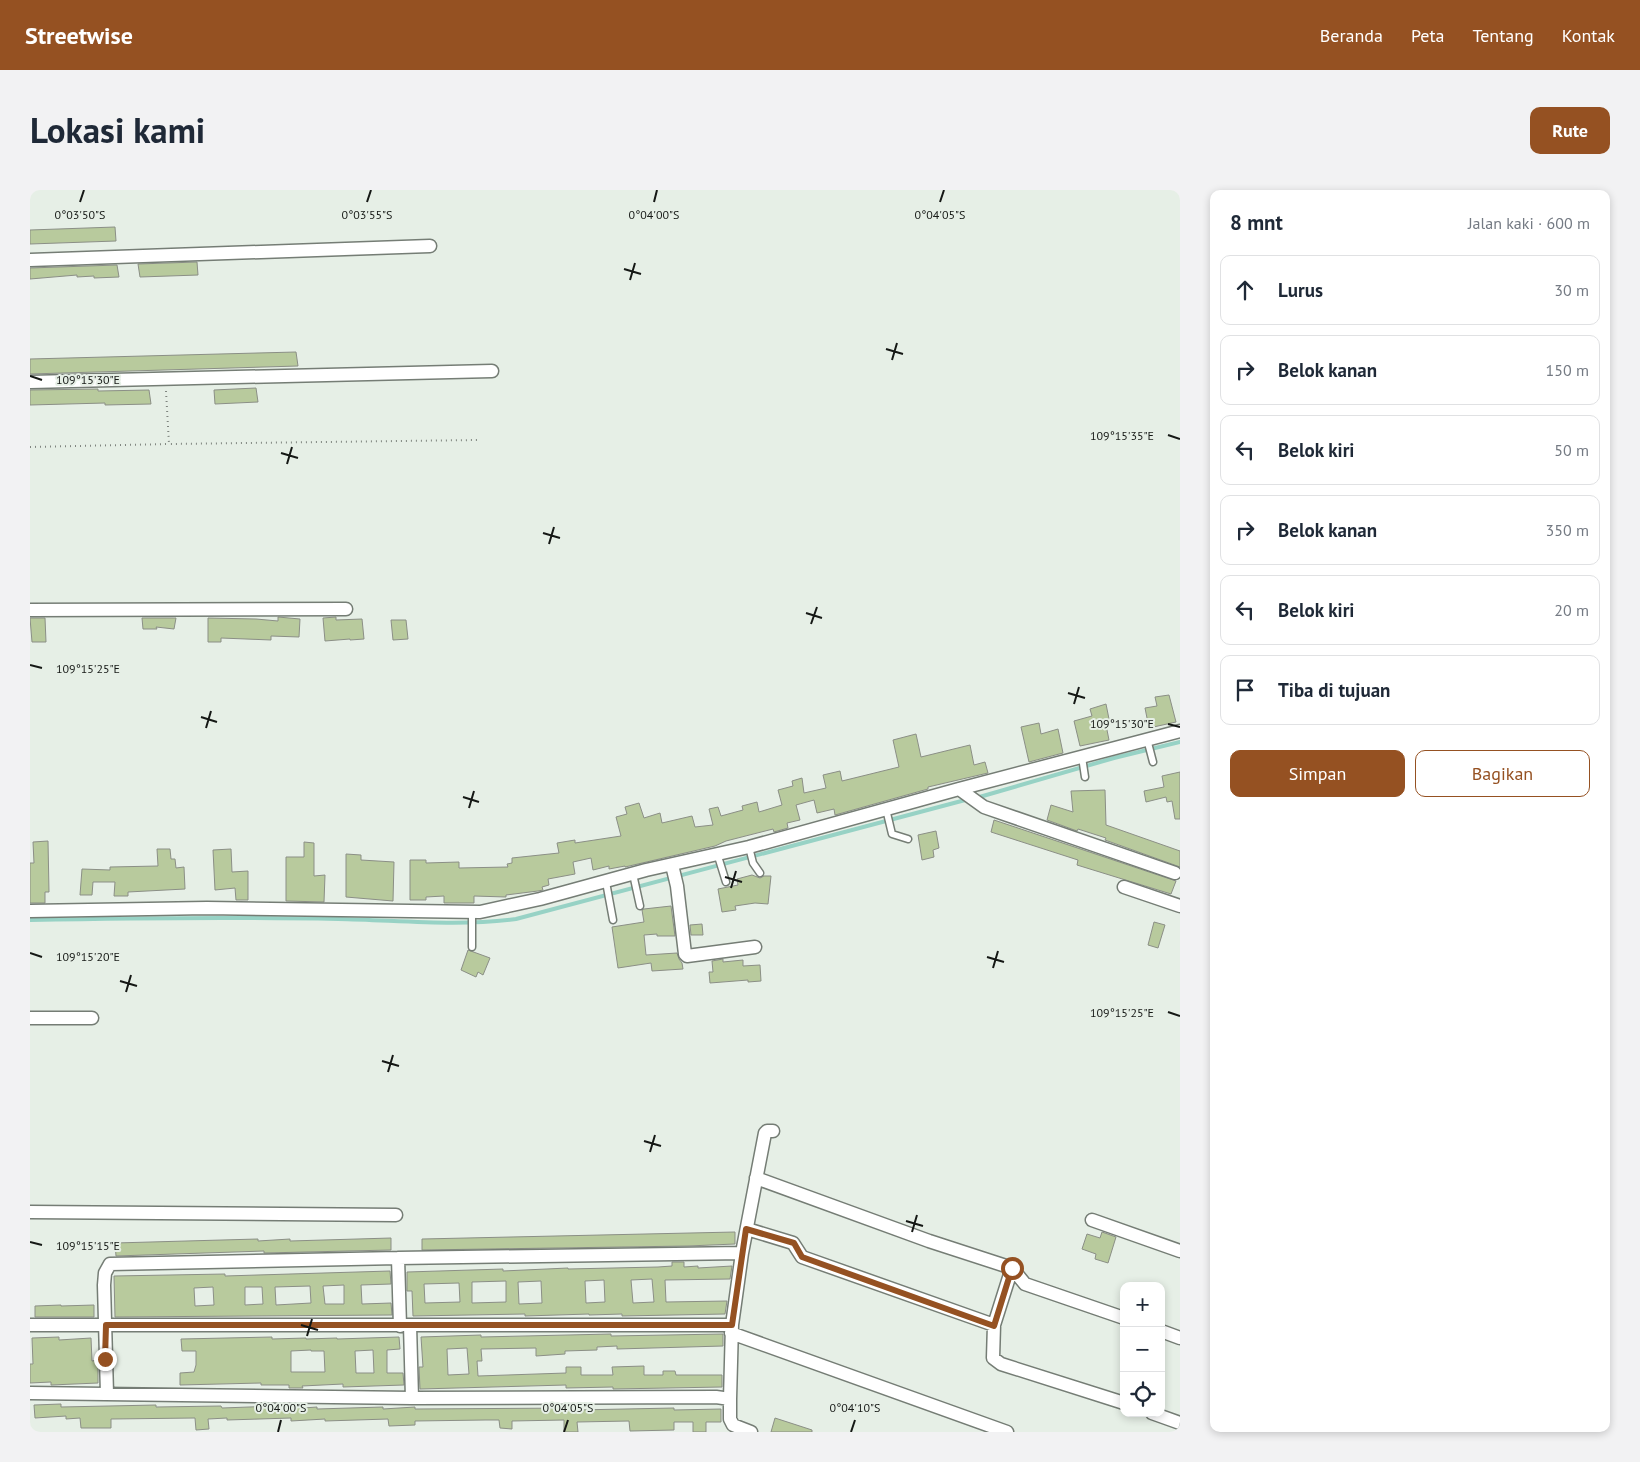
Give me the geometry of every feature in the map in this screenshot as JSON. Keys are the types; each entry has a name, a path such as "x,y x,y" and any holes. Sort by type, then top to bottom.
{"street":[{"path":"30,260 430,246"},
{"path":"30,382 492,371"},
{"path":"30,610 346,609"},
{"path":"30,911 207,908 472,914 633,878 674,874 718,857 750,850 959,789 1082,761 1180,731"},
{"path":"959,789 984,807 1175,872"},
{"path":"674,874 686,956 755,947"},
{"path":"1124,887 1180,906"},
{"path":"30,1018 92,1018"},
{"path":"751,1432 732,1429 730,1419 731,1329 746,1229 765,1133 773,1131"},
{"path":"756,1178 929,1241 1012,1268 1025,1284 1120,1317"},
{"path":"30,1212 396,1215"},
{"path":"1092,1220 1180,1251"},
{"path":"746,1229 794,1243 802,1257 994,1326"},
{"path":"107,1394 104,1285 105,1273 110,1264 742,1253"},
{"path":"398,1258 412,1398"},
{"path":"1012,1268 994,1326 993,1358 1001,1364 1120,1402"},
{"path":"30,1326 405,1325 731,1329 1007,1432"},
{"path":"1165,1332 1180,1338"},
{"path":"30,1393 412,1398 690,1397 730,1399"},
{"path":"1163,1417 1180,1423"}],"lane":[{"path":"1148,742 1152,759"},
{"path":"1082,761 1084,775"},
{"path":"886,811 892,834 908,839"},
{"path":"750,850 753,863 760,873"},
{"path":"718,857 726,882"},
{"path":"633,878 640,906"},
{"path":"606,885 613,920"},
{"path":"472,914 472,947"}],"path":[{"path":"166,379 169,444"},
{"path":"30,447 478,440"}],"building":[{"path":"115,227 116,241 30,244 30,230"},
{"path":"197,262 198,275 140,277 138,264"},
{"path":"117,265 119,277 94,278 94,276 77,277 77,275 30,279 30,268"},
{"path":"296,352 298,366 30,374 30,359"},
{"path":"256,388 258,402 215,404 214,390"},
{"path":"98,389 98,391 149,390 151,404 30,405 30,390"},
{"path":"278,617 300,619 299,637 271,636 271,640 221,638 221,642 208,642 208,618 278,621"},
{"path":"336,617 336,620 362,619 364,639 325,641 323,618"},
{"path":"30,618 45,618 46,642 32,642"},
{"path":"142,618 176,618 174,629 156,627 157,629 143,629"},
{"path":"391,620 406,620 408,639 393,640"},
{"path":"1169,695 1176,722 1149,728 1145,708 1157,706 1155,697"},
{"path":"1106,704 1110,724 1106,725 1109,740 1080,746 1074,721 1092,716 1090,709"},
{"path":"1039,723 1041,734 1058,729 1063,753 1029,762 1021,727"},
{"path":"916,734 921,757 970,745 974,765 985,762 988,773 928,787 928,789 835,815 834,809 817,813 814,800 796,805 800,820 787,823 788,828 774,832 773,829 726,841 715,846 625,867 609,869 609,866 593,870 591,858 573,862 575,874 548,879 549,885 542,887 543,890 506,895 506,897 474,896 474,903 444,903 444,896 426,897 426,900 410,900 410,860 426,860 426,863 459,862 459,868 508,867 507,864 512,863 512,858 559,853 557,843 575,840 575,843 621,836 616,817 627,814 625,807 639,803 644,818 660,813 662,823 692,816 695,827 713,825 709,809 718,807 721,816 743,810 742,806 757,802 759,812 782,805 778,790 793,786 792,781 802,778 804,793 826,788 823,775 840,771 842,781 899,767 893,740"},
{"path":"1180,772 1180,819 1175,819 1172,801 1167,802 1166,797 1146,802 1144,791 1164,787 1162,776"},
{"path":"1105,790 1106,825 1180,851 1180,867 1105,840 1106,838 1078,829 1077,831 1047,820 1051,805 1073,812 1071,791"},
{"path":"994,820 1176,881 1171,894 1077,865 1078,860 991,832"},
{"path":"936,831 939,848 933,850 934,857 922,860 918,835"},
{"path":"48,841 49,892 45,892 45,903 30,903 30,863 34,863 33,842"},
{"path":"304,842 314,843 314,876 325,875 324,902 286,901 286,857 304,857"},
{"path":"157,849 170,849 171,859 175,859 176,868 184,867 185,889 128,892 128,896 114,896 115,882 93,882 92,895 80,895 82,869 110,870 110,867 158,866"},
{"path":"231,849 232,872 248,871 248,900 236,900 235,888 215,890 213,850"},
{"path":"346,854 361,855 361,860 394,862 393,901 346,897"},
{"path":"752,875 760,878 771,876 768,904 755,903 735,906 736,910 722,912 718,889 738,885 737,879"},
{"path":"671,906 675,936 644,935 646,955 677,953 683,969 652,971 651,963 618,968 612,927 644,922 642,910 644,909"},
{"path":"1154,922 1165,925 1158,948 1148,945"},
{"path":"702,924 703,935 691,935 690,925"},
{"path":"468,950 490,958 483,975 478,972 476,977 461,970"},
{"path":"723,959 723,962 743,960 743,966 760,965 761,981 748,982 748,980 710,983 709,972 713,972 712,961"},
{"path":"735,1232 735,1244 422,1250 422,1239"},
{"path":"1102,1232 1116,1237 1108,1263 1095,1259 1096,1254 1082,1249 1087,1234 1100,1238"},
{"path":"391,1238 391,1250 264,1253 264,1251 116,1256 115,1243 258,1239 258,1241 290,1239 290,1241"},
{"path":"672,1262 684,1262 684,1267 732,1266 730,1279 665,1280 666,1302 727,1301 725,1314 413,1316 412,1291 407,1291 407,1272 672,1266","holes":["652,1279 654,1302 633,1303 631,1280","604,1280 605,1302 586,1303 585,1281","506,1281 506,1302 472,1303 472,1282","541,1281 542,1303 519,1304 518,1282","459,1283 460,1302 425,1303 424,1284"]},
{"path":"390,1271 391,1284 361,1285 362,1304 391,1303 392,1315 115,1317 114,1276 225,1274 225,1276","holes":["344,1285 344,1304 325,1304 323,1286","310,1286 311,1303 276,1305 275,1287","213,1287 214,1305 195,1306 194,1288","245,1287 262,1287 263,1304 245,1305"]},
{"path":"94,1305 94,1317 35,1317 35,1306"},
{"path":"723,1334 723,1346 617,1349 617,1346 597,1347 597,1350 565,1351 565,1354 536,1356 536,1348 481,1349 482,1361 477,1361 478,1376 566,1373 566,1367 581,1367 581,1375 613,1375 612,1367 644,1366 644,1375 663,1375 663,1371 675,1371 676,1375 722,1375 722,1387 613,1389 613,1387 566,1388 566,1385 420,1389 419,1367 423,1367 421,1337 481,1335 481,1337","holes":["467,1348 469,1374 448,1375 447,1349"]},
{"path":"59,1337 59,1340 91,1338 92,1361 98,1360 98,1383 51,1385 51,1382 30,1383 30,1364 33,1364 32,1338"},
{"path":"399,1337 400,1349 387,1350 387,1373 403,1373 404,1385 343,1387 343,1384 289,1388 289,1385 261,1385 261,1383 180,1385 180,1373 194,1372 196,1365 196,1351 182,1351 181,1339","holes":["373,1350 374,1373 356,1373 355,1351","291,1351 324,1351 325,1372 291,1372"]},
{"path":"61,1404 61,1407 156,1405 156,1407 221,1406 222,1408 303,1405 303,1408 317,1407 317,1409 415,1407 415,1409 721,1409 721,1422 706,1422 706,1432 693,1432 693,1422 674,1422 674,1430 630,1431 629,1421 577,1422 578,1432 564,1432 564,1420 512,1421 512,1429 500,1428 499,1420 415,1421 415,1425 389,1426 388,1419 291,1421 291,1418 227,1420 227,1418 208,1419 209,1429 196,1430 195,1418 111,1419 111,1428 81,1428 80,1418 66,1419 66,1416 35,1418 34,1405"},
{"path":"775,1418 812,1430 812,1432 771,1432"}],"waterway":[{"path":"976,798 1114,758 1180,742"},
{"path":"30,920 261,918 472,923 516,919 969,799"}],"route":[{"path":"105,1359 106,1325 732,1325 746,1229 794,1243 802,1257 994,1326 1012,1268"}]}
